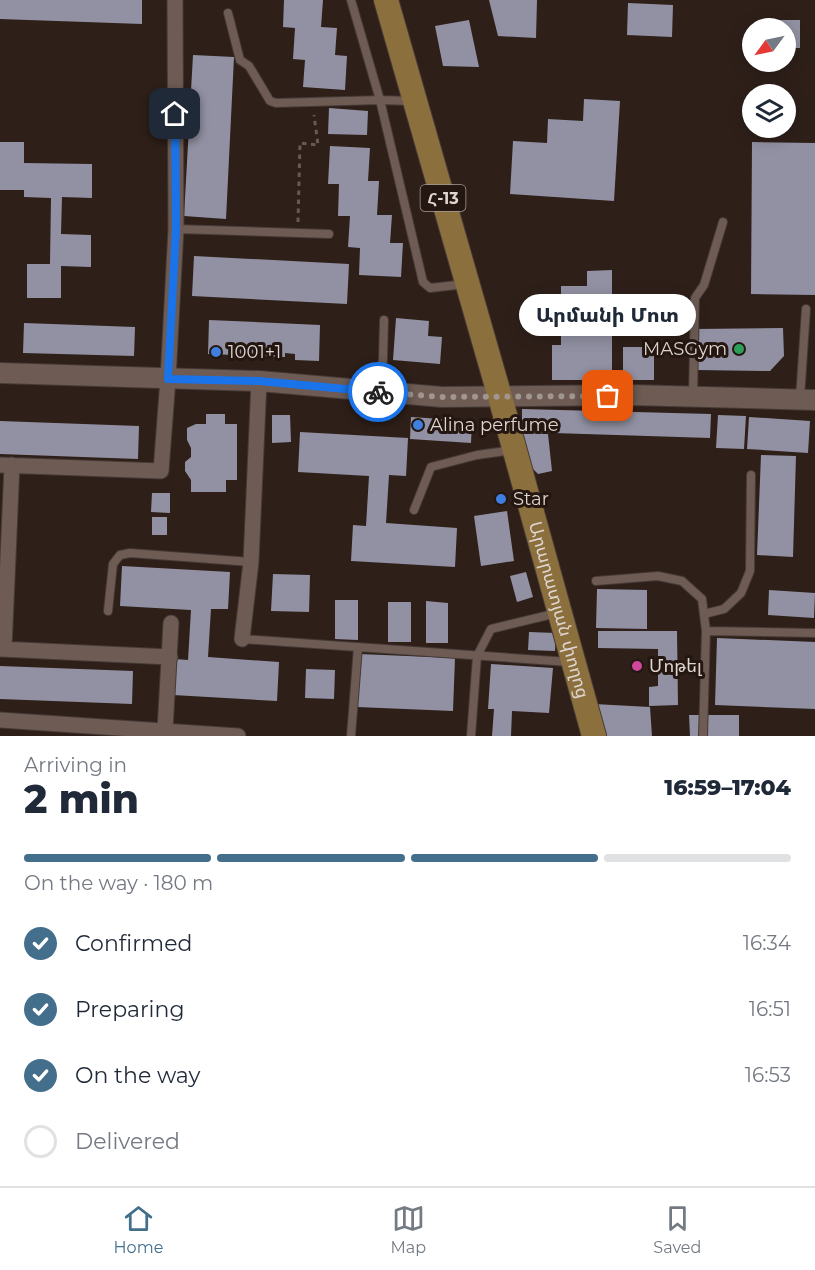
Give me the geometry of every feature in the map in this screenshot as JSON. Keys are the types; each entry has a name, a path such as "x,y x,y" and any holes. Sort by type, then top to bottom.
{"main road":[{"name":"Արարատյան փողոց","path":"386,0 594,736"}],"street":[{"path":"170,657 2,649 6,465 161,471 176,229 175,0"},
{"path":"0,373 259,381 442,397 631,395 808,400"},
{"path":"242,639 251,562 259,381"},
{"path":"164,733 171,623"},
{"path":"0,720 164,733 238,736"}],"lane":[{"path":"351,0 380,100 423,282 430,288 467,284"},
{"path":"228,13 240,60 249,66 270,101 276,103 415,101"},
{"path":"693,397 695,298 704,285 723,222"},
{"path":"176,229 329,234"},
{"path":"806,309 808,400"},
{"path":"378,392 383,359 384,320"},
{"path":"414,510 431,466 477,455 515,450"},
{"path":"704,614 724,609 733,601 741,592 750,571 751,475"},
{"path":"108,611 113,564 120,555 130,553 251,562"},
{"path":"597,581 658,576 682,581 702,598 706,631 703,736"},
{"path":"471,736 477,656 491,629 560,613"},
{"path":"706,631 815,633"},
{"path":"242,639 573,662"},
{"path":"351,736 358,647"}],"path":[{"path":"298,233 300,143 318,145 312,102"}],"building":[{"path":"0,0 142,0 142,24 0,19"},
{"path":"284,0 323,0 321,27 337,28 335,55 347,56 345,90 303,87 305,60 293,59 295,28 283,27"},
{"path":"489,0 537,0 536,38 498,36"},
{"path":"628,3 673,5 672,37 627,35"},
{"path":"469,20 479,67 443,66 435,26"},
{"path":"796,20 800,20 800,48 796,48"},
{"path":"193,55 234,57 226,219 184,216"},
{"path":"584,99 620,101 614,201 510,194 513,141 547,143 548,119 583,121"},
{"path":"329,108 368,111 367,135 328,134"},
{"path":"0,142 24,142 24,163 92,164 92,198 62,197 61,234 91,235 91,267 61,266 61,298 27,298 27,264 50,264 51,198 24,197 24,190 0,190"},
{"path":"752,142 815,143 815,295 751,294"},
{"path":"330,146 370,148 368,181 379,181 377,215 392,215 390,243 403,243 401,277 359,275 360,248 348,247 350,216 338,216 339,184 328,184"},
{"path":"194,256 349,264 347,304 192,296"},
{"path":"612,270 612,380 552,380 552,345 561,345 561,286 587,286 587,271"},
{"path":"396,318 429,321 428,336 442,337 440,364 393,360"},
{"path":"209,320 320,325 319,361 295,360 295,354 285,353 285,357 208,354"},
{"path":"24,323 135,327 134,356 23,353"},
{"path":"783,328 784,356 770,371 696,370 695,329"},
{"path":"623,347 654,347 654,380 623,380"},
{"path":"522,409 711,414 710,438 522,432"},
{"path":"206,414 225,414 225,424 237,424 237,480 226,480 226,492 191,492 191,480 185,471 185,462 191,457 187,428 196,424 206,424"},
{"path":"272,415 290,415 291,442 272,443"},
{"path":"718,415 746,416 744,449 716,448"},
{"path":"411,417 472,421 471,443 410,439"},
{"path":"749,417 810,421 808,453 747,449"},
{"path":"0,421 139,426 138,459 0,454"},
{"path":"300,432 408,438 406,476 389,475 386,523 457,528 455,567 351,561 353,525 366,526 369,476 298,472"},
{"path":"523,433 548,434 552,471 538,474 530,466"},
{"path":"761,455 796,456 793,557 757,555"},
{"path":"152,493 170,493 170,513 151,512"},
{"path":"507,511 514,561 481,566 474,516"},
{"path":"152,517 167,517 167,535 152,535"},
{"path":"122,566 230,572 228,609 211,609 208,657 279,662 277,701 173,695 175,659 188,660 191,610 120,606"},
{"path":"526,572 533,597 517,602 510,576"},
{"path":"273,574 310,575 309,612 271,611"},
{"path":"597,589 647,590 647,629 596,628"},
{"path":"769,590 815,593 814,618 768,615"},
{"path":"335,600 358,600 358,640 335,639"},
{"path":"426,601 448,603 448,643 426,643"},
{"path":"388,602 411,602 411,642 388,642"},
{"path":"598,631 677,631 678,705 649,706 649,687 658,686 658,649 598,648"},
{"path":"529,632 556,633 555,651 528,650"},
{"path":"717,638 815,642 815,709 715,705"},
{"path":"359,654 455,658 453,711 357,707"},
{"path":"491,664 553,668 549,713 512,711 511,736 492,736 494,709 488,709"},
{"path":"0,666 133,671 132,704 0,699"},
{"path":"306,669 335,670 334,699 305,698"},
{"path":"594,704 650,707 652,736 605,736"},
{"path":"689,715 700,715 700,736 690,736"},
{"path":"707,715 739,715 739,736 707,736"}],"way so far":[{"path":"378,392 442,397 608,396"}],"place":[{"name":"MASGym","path":"739,349"},
{"name":"1001+1","path":"216,352"},
{"name":"Արմանի Մոտ","path":"608,396"},
{"name":"Alina perfume","path":"418,425"},
{"name":"Star","path":"501,499"},
{"name":"Մոթել","path":"637,666"}],"route":[{"path":"175,114 176,229 168,379 259,381 378,392"}]}
